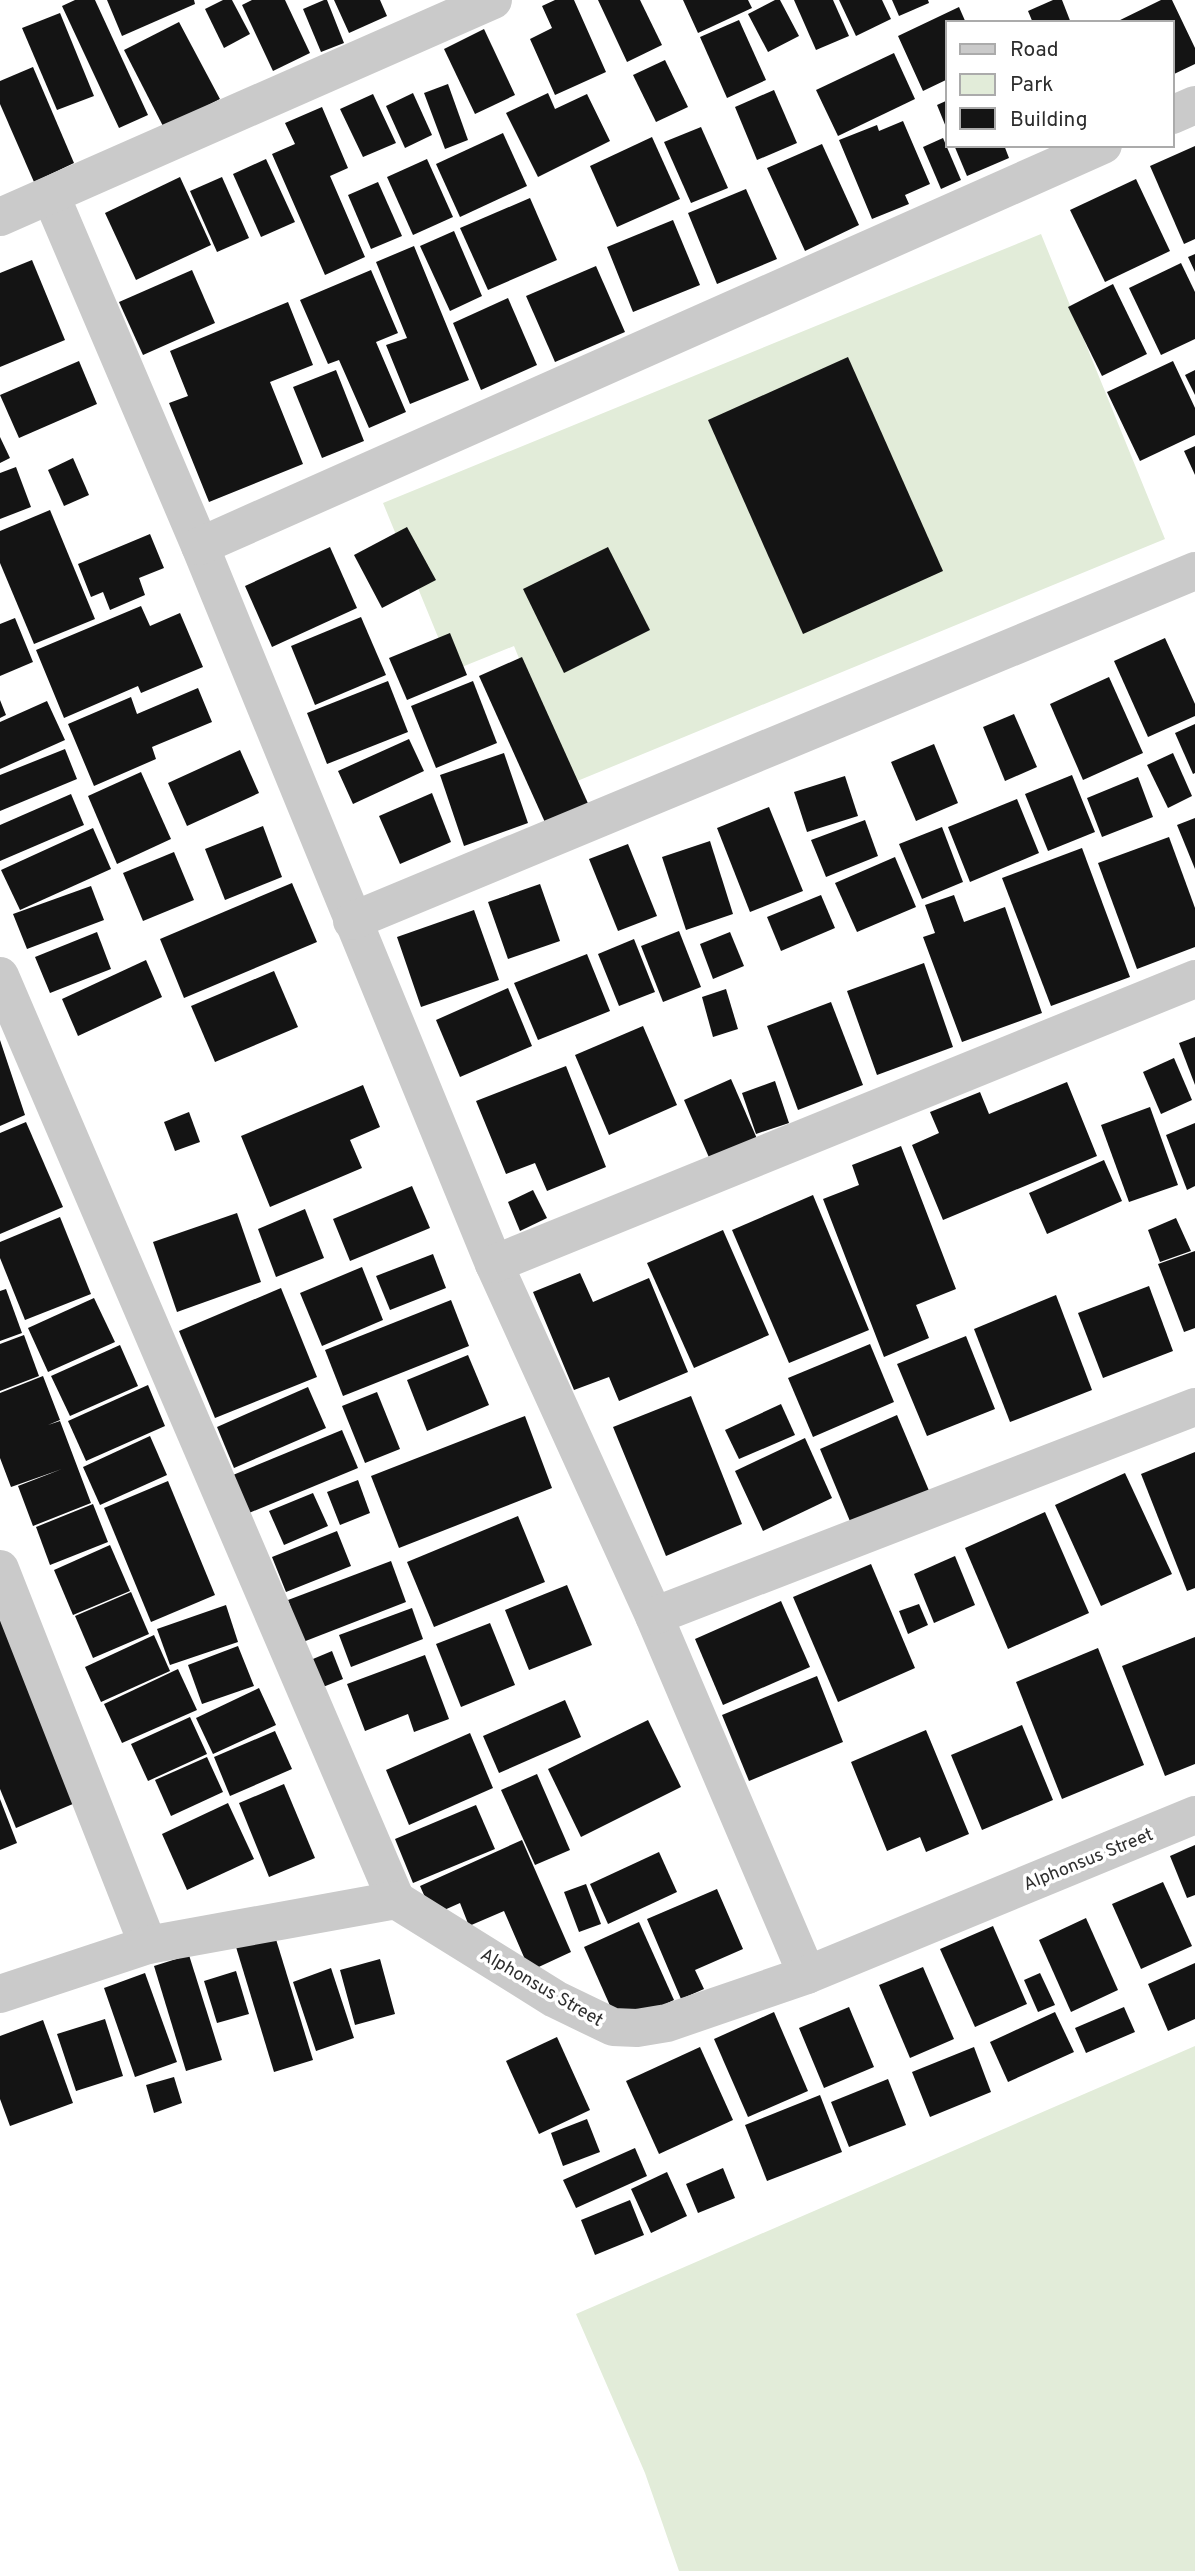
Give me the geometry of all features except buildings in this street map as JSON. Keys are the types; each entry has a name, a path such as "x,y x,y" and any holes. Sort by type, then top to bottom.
{"street":[{"path":"0,218 493,0"},
{"path":"1174,114 1195,104"},
{"path":"200,546 1098,147"},
{"path":"51,196 200,546 494,1264 654,1616 807,1975"},
{"path":"352,921 1195,571"},
{"path":"0,976 396,1900 148,1945 0,1994"},
{"path":"494,1264 1195,979"},
{"path":"654,1616 1195,1407"},
{"path":"0,1569 148,1945"},
{"name":"Alphonsus Street","path":"396,1900 555,1999 613,2027 637,2028 667,2023 807,1975 1195,1815"}],"green space":[{"path":"1041,234 1165,539 570,784 514,646 452,671 383,503"},
{"path":"1195,2046 1195,2571 679,2571 645,2473 576,2314"}]}
